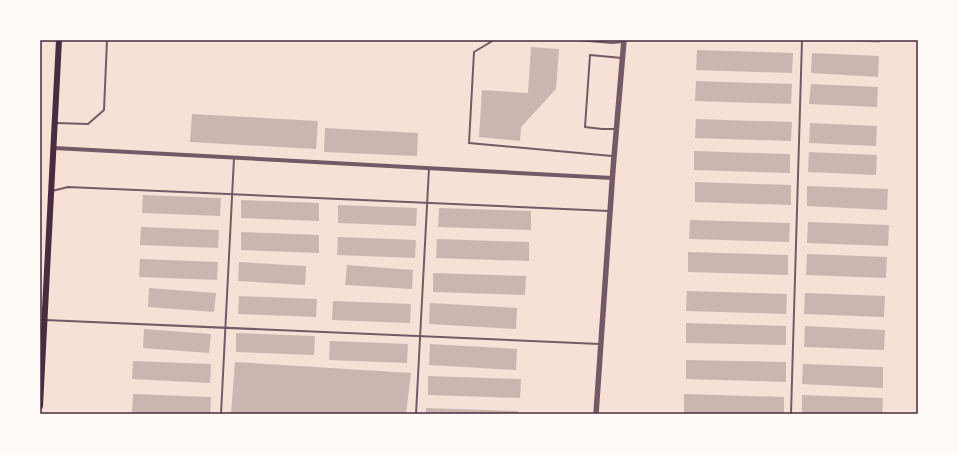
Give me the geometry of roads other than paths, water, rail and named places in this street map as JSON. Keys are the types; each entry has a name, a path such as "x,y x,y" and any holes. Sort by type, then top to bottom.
{"main road":[{"path":"40,406 59,40"}],"street":[{"path":"596,414 612,178 624,41"},
{"path":"54,148 612,178"}],"lane":[{"path":"55,123 88,124 104,110 107,40"},
{"path":"494,40 474,52 469,143 614,156"},
{"path":"577,40 612,43 624,41"},
{"path":"791,414 802,40"},
{"path":"616,129 585,127 590,55 623,58"},
{"path":"221,414 234,158"},
{"path":"416,414 429,168"},
{"path":"51,191 68,187 232,193 610,211"},
{"path":"45,320 601,344"}]}
